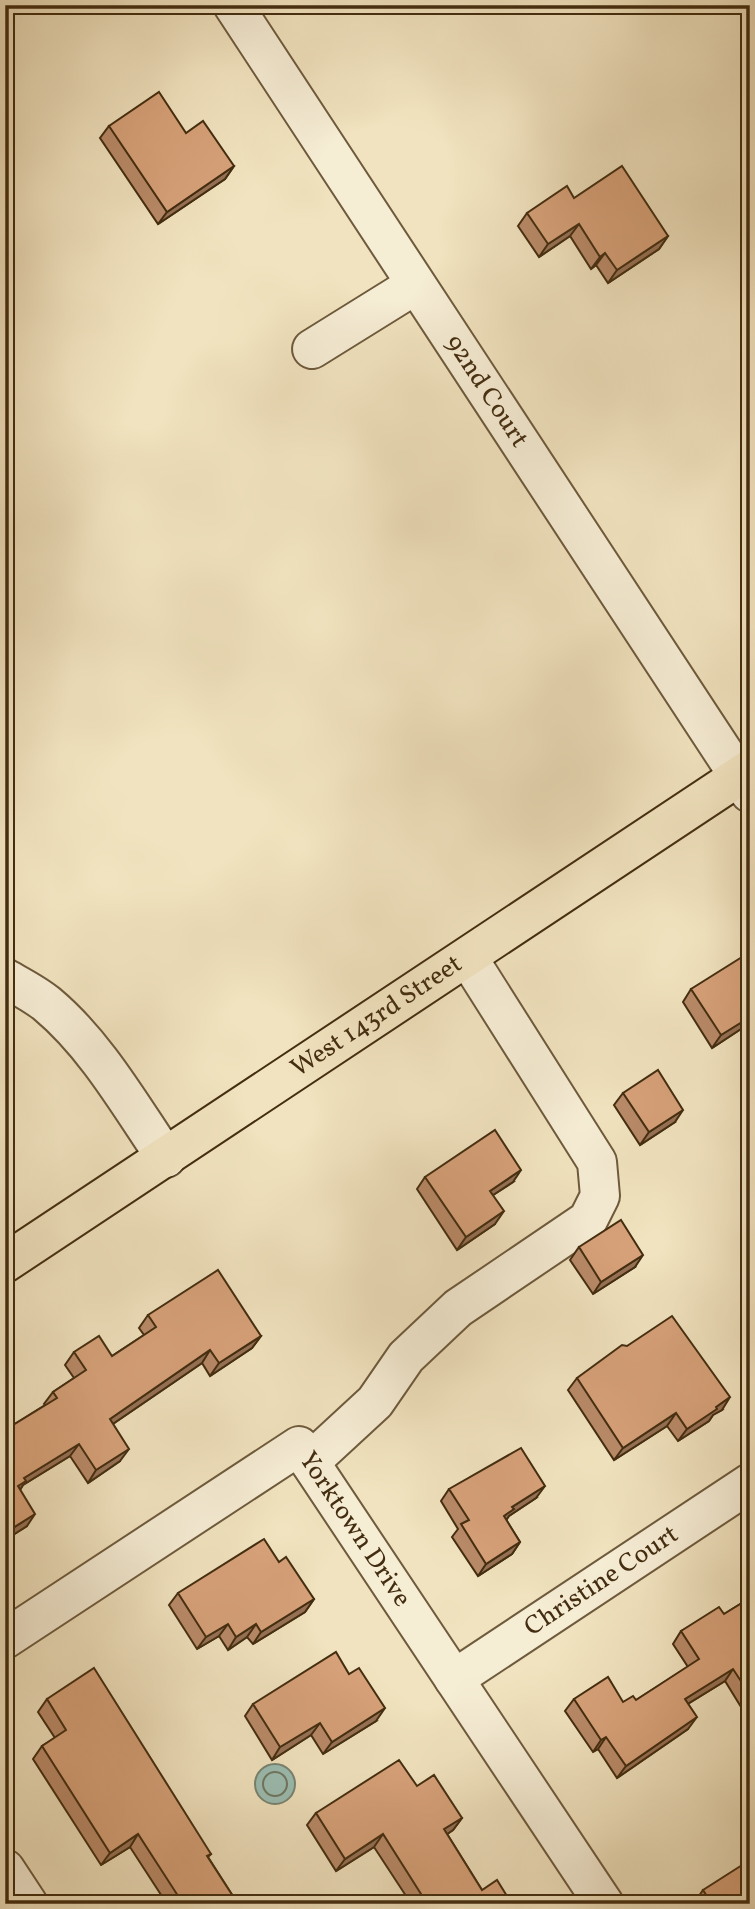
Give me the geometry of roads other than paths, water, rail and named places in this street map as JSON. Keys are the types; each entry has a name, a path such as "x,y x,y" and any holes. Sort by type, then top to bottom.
{"main road":[{"name":"West 143rd Street","path":"5,1264 468,958 745,780"}],"street":[{"name":"92nd Court","path":"233,5 415,285 745,780"},
{"path":"312,348 415,285"},
{"path":"310,1462 375,1402 406,1357 458,1308 588,1220 600,1196 597,1162 468,958"},
{"path":"5,978 46,1003 75,1032 104,1067 166,1158"},
{"name":"Yorktown Drive","path":"5,1639 299,1446 604,1904"},
{"name":"Christine Court","path":"454,1679 750,1483"},
{"path":"5,1869 29,1904"}],"water":[{"path":"275,1764 289,1770 295,1784 289,1798 275,1804 261,1798 255,1784 261,1770"}]}
